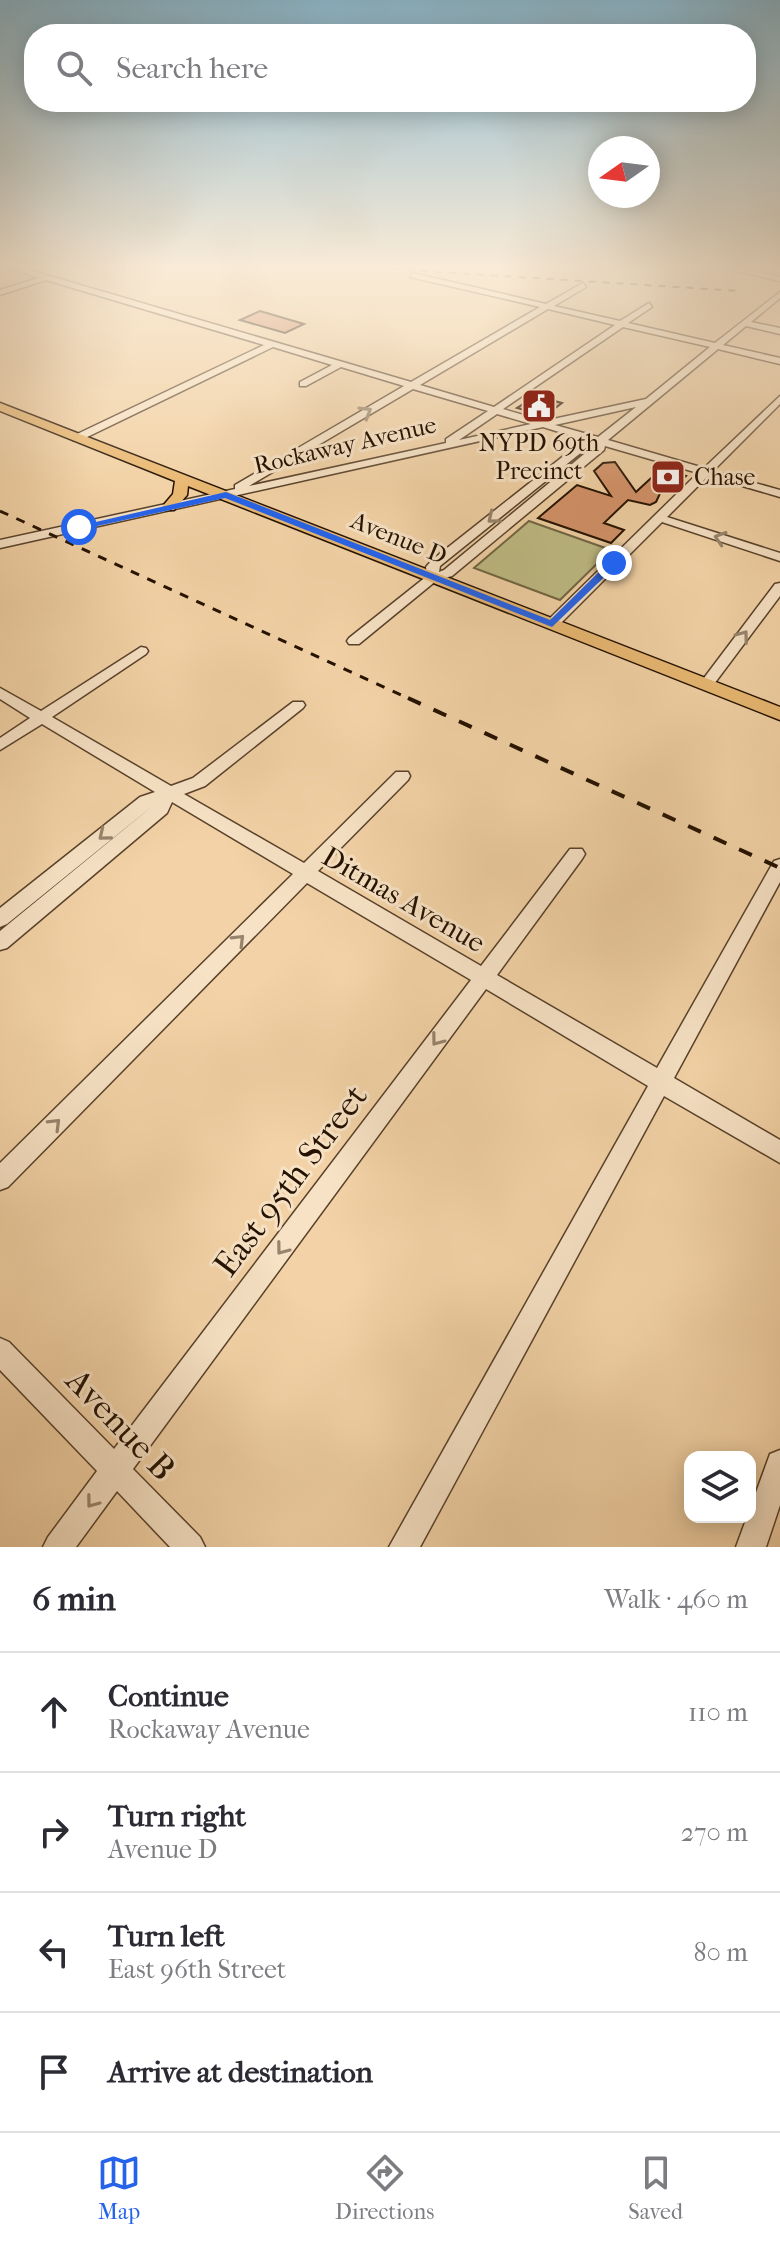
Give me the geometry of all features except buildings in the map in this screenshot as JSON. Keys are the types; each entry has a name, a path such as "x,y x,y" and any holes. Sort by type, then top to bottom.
{"main road":[{"name":"Avenue D","path":"0,407 780,714"},
{"path":"169,507 180,495 182,478"}],"street":[{"path":"263,341 780,494"},
{"path":"226,495 486,341"},
{"path":"442,446 594,341"},
{"path":"698,341 780,361"},
{"path":"600,441 724,341"},
{"path":"77,438 273,344"},
{"path":"303,384 341,364"},
{"path":"552,624 780,399"},
{"name":"Rockaway Avenue","path":"0,544 653,400"},
{"path":"354,641 433,577 448,573 600,448 600,441"},
{"path":"660,518 780,557"},
{"path":"706,685 780,587"},
{"path":"0,745 141,651"},
{"name":"Ditmas Avenue","path":"0,693 780,1152"},
{"path":"0,919 146,801 199,782 298,705"},
{"path":"0,1179 402,776"},
{"path":"0,942 161,809 168,793"},
{"name":"East 95th Street","path":"58,1547 576,854"},
{"path":"404,1547 780,866"},
{"name":"Avenue B","path":"0,1351 190,1547"},
{"path":"751,1547 780,1464"}],"shaded area":[{"path":"529,521 611,550 560,600 474,568"}],"railway":[{"path":"0,511 412,700"},
{"path":"408,698 780,868"}],"place":[{"name":"NYPD 69th Precinct","path":"539,406"},
{"name":"Chase","path":"668,477"}],"route":[{"path":"79,527 226,495 552,624 614,563"}]}
